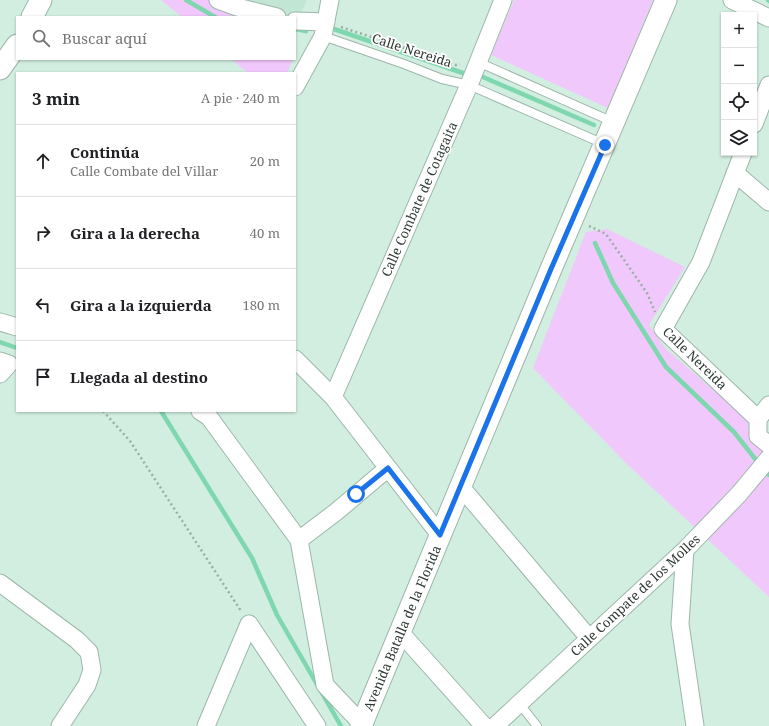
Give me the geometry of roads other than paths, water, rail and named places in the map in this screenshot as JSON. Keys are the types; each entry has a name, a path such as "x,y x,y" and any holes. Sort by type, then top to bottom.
{"street":[{"path":"33,16 41,0"},
{"path":"218,0 237,7 273,16"},
{"path":"296,85 325,29 330,0"},
{"name":"Calle Combate de Cotagaita","path":"333,397 470,85 503,0"},
{"name":"Avenida Batalla de la Florida","path":"362,725 572,219 666,0"},
{"path":"732,0 769,18"},
{"name":"Calle Nereida","path":"296,21 325,29"},
{"path":"0,69 16,45"},
{"path":"756,120 769,85"},
{"path":"742,156 735,173 769,202"},
{"name":"Calle Nereida","path":"735,173 701,262 663,329 758,419"},
{"path":"0,322 16,327"},
{"path":"296,360 333,397 440,535"},
{"path":"0,361 9,364 0,374"},
{"path":"769,405 758,419 758,436 769,444"},
{"path":"202,412 209,417 299,540 325,685 362,725"},
{"name":"Calle Compate de los Molles","path":"495,726 685,550 739,494 769,458"},
{"path":"299,540 336,512 388,468"},
{"path":"461,487 589,638"},
{"path":"685,550 680,624 695,726"},
{"path":"0,583 77,640 89,652 92,670 87,685 60,726"},
{"path":"206,726 249,624 317,726"},
{"path":"400,632 484,726"}],"lane":[{"name":"Calle Nereida","path":"325,29 442,79 470,85 605,145"},
{"path":"478,62 614,122"},
{"path":"519,703 537,726"}],"waterway":[{"path":"186,0 213,16"},
{"path":"296,29 306,31"},
{"path":"334,29 463,73"},
{"path":"483,77 594,125"},
{"path":"595,243 613,283 666,367 734,432 756,460"},
{"path":"0,342 16,348"},
{"path":"162,412 252,558 277,615 341,726"}]}
